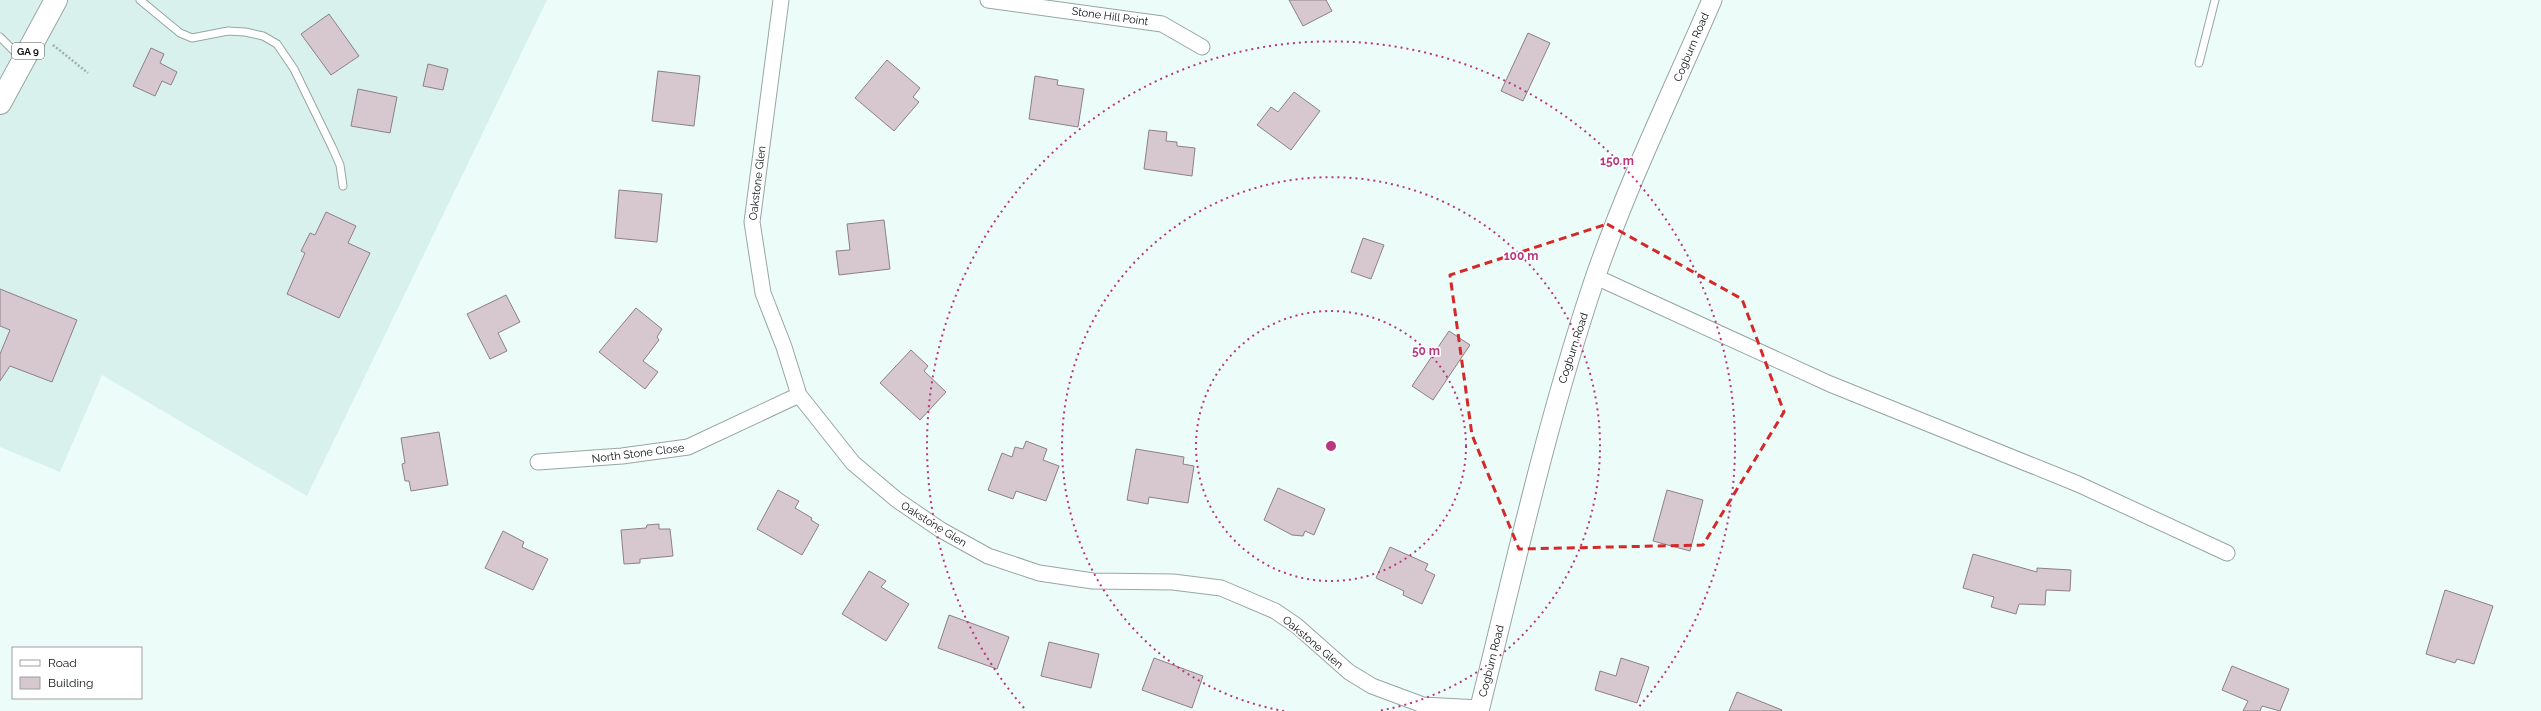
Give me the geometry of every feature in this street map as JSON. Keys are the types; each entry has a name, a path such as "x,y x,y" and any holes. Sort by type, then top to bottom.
{"main road":[{"name":"GA 9","path":"0,103 56,0"}],"street":[{"name":"Oakstone Glen","path":"781,0 752,222 762,293 784,347 799,395 853,463 876,483 941,530 988,556 1039,573 1092,581 1173,582 1221,588 1274,611 1297,626 1349,672 1372,686 1423,705 1479,709"},
{"name":"Stone Hill Point","path":"988,0 1162,24 1202,47"},
{"name":"Cogburn Road","path":"1479,709 1536,475 1561,385 1596,277 1638,171 1712,0"},
{"path":"1596,277 1830,384 2078,484 2227,553"},
{"name":"North Stone Close","path":"538,462 622,456 688,448 799,395"}],"lane":[{"path":"140,0 180,33 192,38 228,31 245,32 263,36 277,44 294,69 332,147 340,165 343,186"},
{"path":"2199,63 2215,0"},
{"path":"0,37 23,61"}],"path":[{"path":"39,33 88,73"}],"highlighted area":[{"path":"1607,224 1742,299 1784,412 1703,545 1519,549 1472,435 1450,275"}],"shaded area":[{"path":"0,0 547,0 307,496 102,375 60,472 0,447"}],"building":[{"path":"1289,0 1326,0 1332,11 1303,26"},
{"path":"329,14 359,56 331,75 301,34"},
{"path":"1528,33 1550,43 1523,101 1501,91"},
{"path":"151,48 164,54 160,63 177,72 171,85 162,81 155,96 133,86"},
{"path":"887,60 920,88 913,97 919,102 894,131 855,98"},
{"path":"428,64 448,69 443,90 423,86"},
{"path":"658,71 700,76 694,126 652,121"},
{"path":"1035,76 1058,80 1057,85 1084,89 1078,127 1029,119"},
{"path":"358,89 397,97 390,133 351,126"},
{"path":"1294,92 1320,111 1291,150 1257,125 1271,107 1278,112"},
{"path":"1149,130 1167,132 1166,141 1177,142 1177,146 1195,148 1192,176 1144,169"},
{"path":"619,190 662,194 657,242 615,238"},
{"path":"326,212 356,226 348,243 370,253 339,318 287,294 305,253 301,251 310,233 315,235"},
{"path":"884,220 890,269 839,275 836,251 850,250 847,224"},
{"path":"1363,238 1384,245 1371,279 1351,272"},
{"path":"0,289 77,320 52,382 10,366 0,381 0,354 10,330 0,326"},
{"path":"506,295 520,322 498,333 507,351 490,359 467,314"},
{"path":"636,308 662,329 657,337 659,340 643,361 658,372 645,389 599,352"},
{"path":"1449,331 1470,345 1433,400 1412,386"},
{"path":"911,350 928,366 924,371 946,392 920,420 880,383"},
{"path":"439,432 448,485 411,491 409,481 405,481 402,464 405,463 401,438"},
{"path":"1026,441 1047,449 1043,460 1059,466 1046,501 1016,491 1013,499 988,490 1002,453 1012,457 1015,447 1023,449"},
{"path":"1136,449 1184,457 1183,464 1194,466 1188,503 1149,497 1148,504 1127,500"},
{"path":"1278,488 1325,509 1314,535 1305,531 1303,536 1292,535 1264,520"},
{"path":"778,490 799,501 795,508 812,518 811,520 819,525 802,555 757,529"},
{"path":"1667,490 1703,500 1690,551 1653,541"},
{"path":"659,524 659,529 670,529 673,556 640,559 640,563 624,564 621,530 646,528 647,525"},
{"path":"503,531 524,542 522,547 548,559 533,590 485,568"},
{"path":"1390,547 1428,564 1425,570 1435,575 1422,604 1403,595 1404,591 1376,578"},
{"path":"1973,554 2037,572 2037,568 2071,570 2070,591 2046,590 2045,605 2019,604 2016,614 1991,607 1994,597 1963,588"},
{"path":"869,571 886,581 881,587 909,604 886,641 842,614"},
{"path":"2445,590 2493,606 2474,664 2457,659 2455,663 2426,654"},
{"path":"949,615 1009,637 997,669 938,648"},
{"path":"1049,642 1099,654 1091,688 1041,676"},
{"path":"1154,658 1203,676 1192,708 1142,690"},
{"path":"1621,658 1649,667 1637,703 1595,690 1600,671 1616,676"},
{"path":"2232,666 2289,689 2280,711 2262,706 2260,711 2243,711 2248,701 2222,690"},
{"path":"1737,692 1782,710 1729,711"}]}
